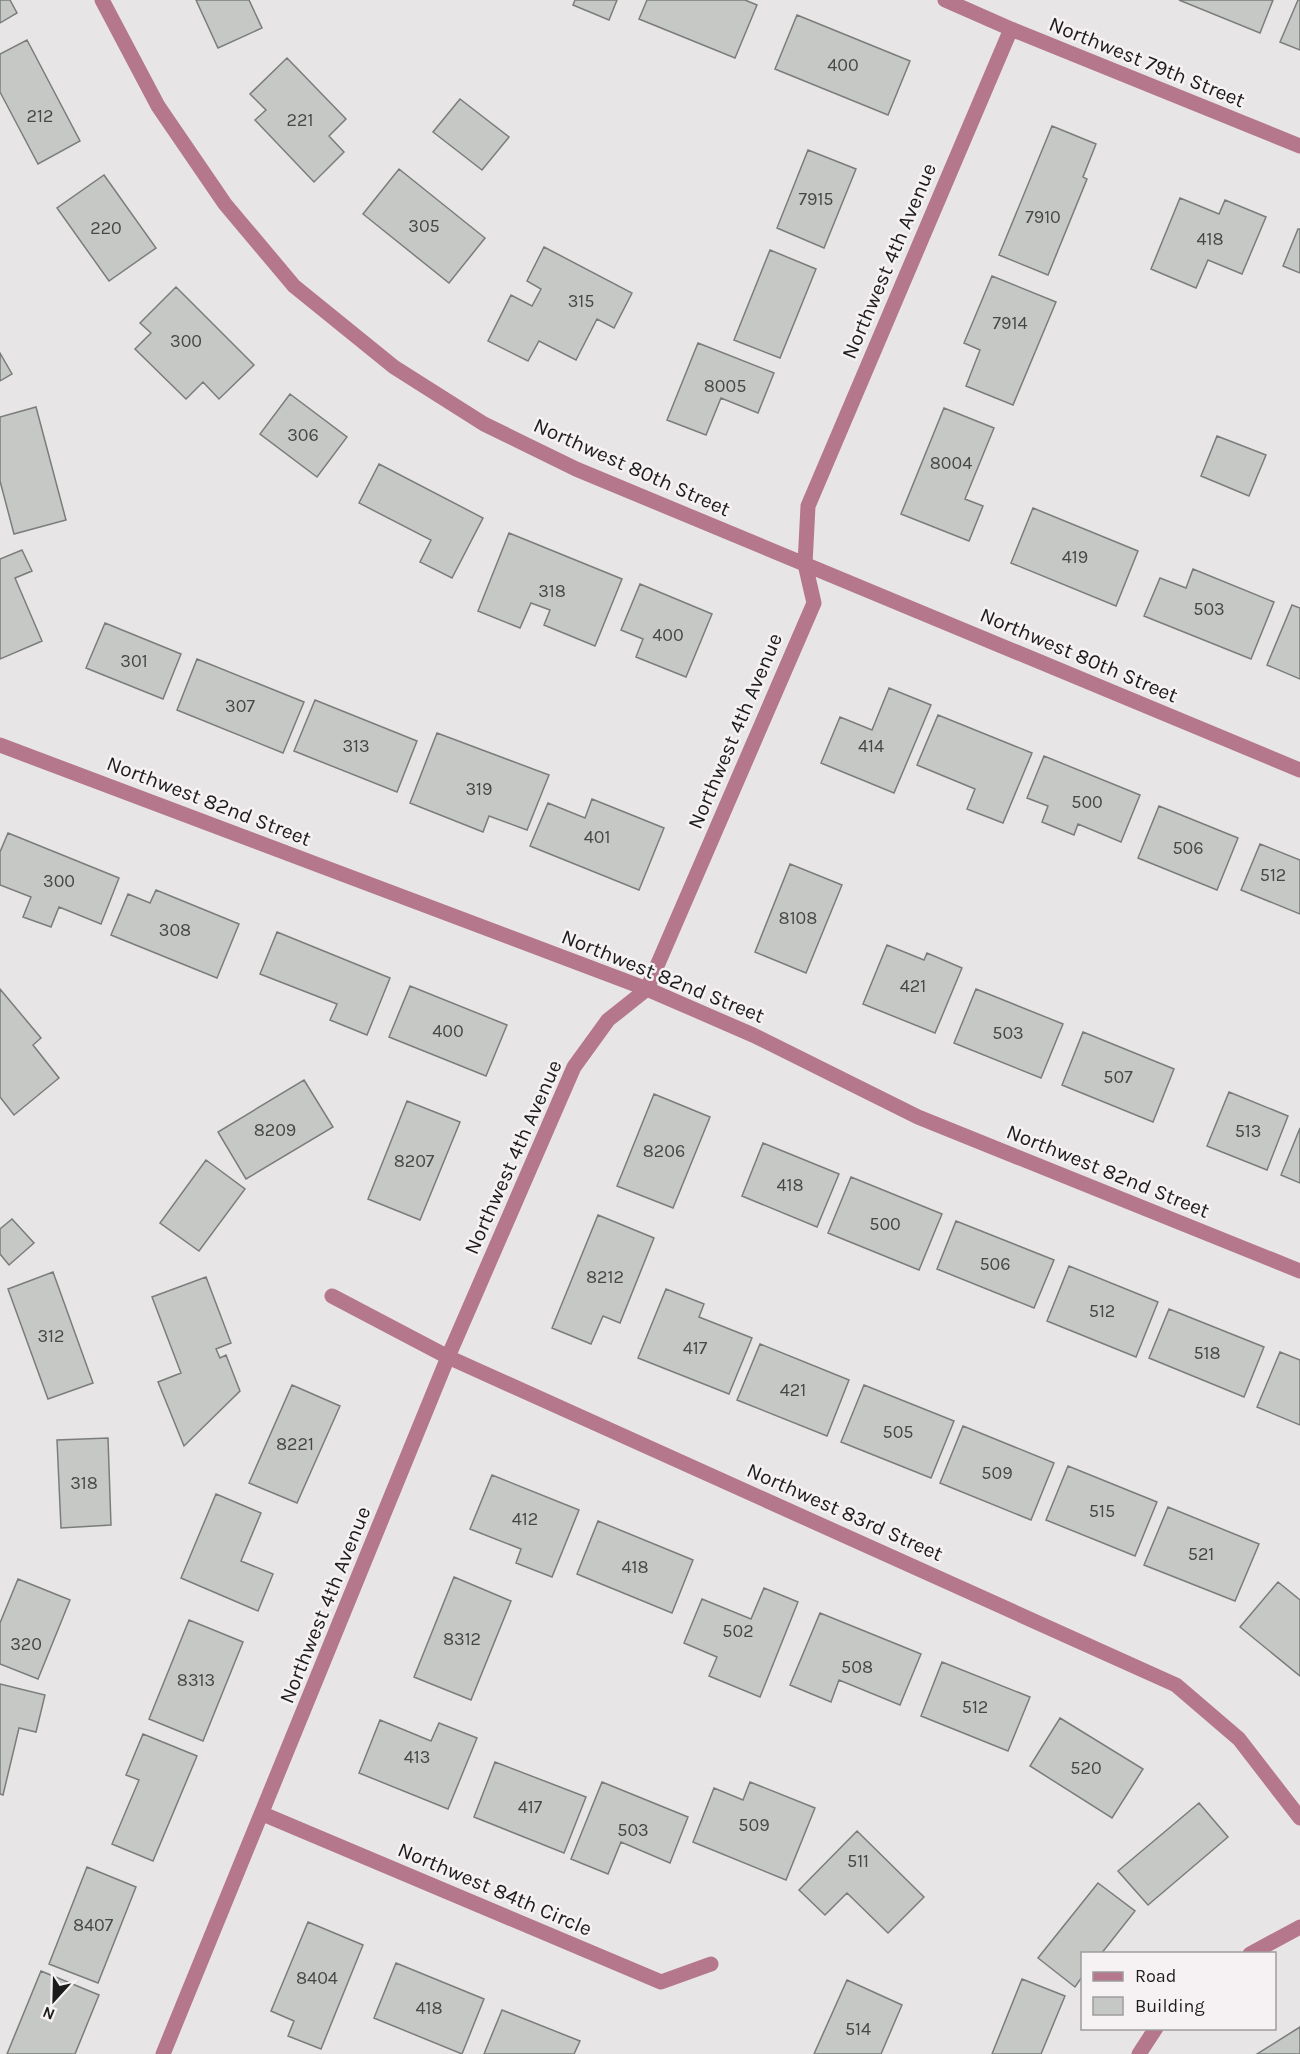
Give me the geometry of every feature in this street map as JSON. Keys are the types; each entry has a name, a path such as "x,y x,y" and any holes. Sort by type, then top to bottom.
{"street":[{"name":"Northwest 80th Street","path":"102,0 159,106 225,204 294,286 394,367 484,424 576,469 1300,770"},
{"name":"Northwest 79th Street","path":"945,0 1300,146"},
{"name":"Northwest 4th Avenue","path":"163,2054 448,1357 574,1067 608,1020 647,989 814,603 805,564 808,506 1011,29"},
{"name":"Northwest 82nd Street","path":"0,745 647,989 753,1035 918,1117 1300,1271"},
{"name":"Northwest 83rd Street","path":"332,1296 448,1357 1176,1685 1239,1739 1300,1818"},
{"name":"Northwest 84th Circle","path":"263,1814 661,1982 711,1965"},
{"path":"1252,1952 1300,1927"},
{"path":"1139,2054 1155,2030"}],"building":[{"path":"0,0 10,0 17,13 0,23"},
{"path":"196,0 249,0 262,28 218,48"},
{"path":"575,0 617,0 609,20 573,5"},
{"path":"647,0 745,0 757,5 735,58 639,19"},
{"path":"1179,0 1273,0 1260,33"},
{"path":"1298,0 1300,0 1300,50 1280,42"},
{"path":"797,15 910,61 888,115 775,69"},
{"path":"27,40 80,141 38,164 0,92 0,54"},
{"path":"287,58 346,119 329,136 344,152 314,182 255,120 266,110 250,94"},
{"path":"460,99 509,137 482,170 433,132"},
{"path":"1052,126 1096,144 1083,177 1087,179 1048,275 999,255"},
{"path":"808,150 856,169 824,248 777,228"},
{"path":"399,169 485,238 449,283 363,214"},
{"path":"104,175 156,248 109,281 57,208"},
{"path":"1180,198 1219,214 1225,200 1266,217 1242,274 1208,260 1196,288 1151,269"},
{"path":"1298,229 1300,229 1300,273 1283,266"},
{"path":"544,247 632,293 614,328 597,319 576,360 539,341 528,361 488,341 511,295 532,306 541,289 527,281"},
{"path":"770,250 816,269 780,358 734,340"},
{"path":"992,276 1056,302 1013,405 966,386 980,350 964,343"},
{"path":"176,287 254,365 219,399 203,382 186,399 135,349 151,333 140,323"},
{"path":"698,343 774,373 758,413 721,398 706,435 667,420"},
{"path":"0,353 12,374 0,381"},
{"path":"290,394 347,437 317,477 260,434"},
{"path":"36,407 66,520 14,534 0,481 0,417"},
{"path":"944,408 994,428 965,499 983,506 969,541 901,514"},
{"path":"1217,436 1266,455 1249,496 1201,476"},
{"path":"379,464 483,518 452,578 420,562 431,540 359,503"},
{"path":"1033,508 1138,551 1116,606 1011,563"},
{"path":"509,533 622,579 595,646 544,625 550,610 531,603 520,628 478,611"},
{"path":"22,550 32,571 15,578 42,641 0,659 0,559"},
{"path":"1193,569 1274,602 1251,659 1144,616 1160,578 1186,588"},
{"path":"640,584 712,614 686,677 636,657 643,639 621,630"},
{"path":"1292,605 1300,608 1300,679 1267,665"},
{"path":"105,623 181,654 163,699 86,668"},
{"path":"197,659 304,702 283,753 177,710"},
{"path":"889,688 931,705 894,793 821,763 840,717 872,730"},
{"path":"315,700 417,741 397,792 294,751"},
{"path":"938,715 1032,753 1003,823 967,809 975,789 917,765"},
{"path":"437,733 549,775 527,830 489,816 483,832 410,803"},
{"path":"1044,756 1140,795 1121,842 1078,824 1074,835 1042,822 1048,806 1027,798"},
{"path":"592,799 664,828 639,890 530,846 548,803 585,818"},
{"path":"1159,806 1238,838 1217,890 1138,858"},
{"path":"8,833 119,878 101,924 59,907 51,927 23,917 31,897 0,885 0,852"},
{"path":"1260,844 1300,860 1300,914 1241,890"},
{"path":"790,864 842,885 806,973 755,952"},
{"path":"156,890 239,924 217,978 111,935 128,894 150,903"},
{"path":"277,932 390,978 367,1035 330,1020 337,1004 260,974"},
{"path":"887,945 924,960 927,953 962,968 935,1033 863,1004"},
{"path":"410,986 507,1025 486,1076 389,1037"},
{"path":"0,989 41,1038 33,1045 59,1078 14,1115 0,1097"},
{"path":"976,989 1063,1024 1041,1078 954,1043"},
{"path":"1083,1032 1174,1069 1153,1122 1062,1085"},
{"path":"304,1080 333,1127 246,1179 218,1132"},
{"path":"1229,1092 1288,1116 1267,1170 1207,1146"},
{"path":"654,1094 710,1117 673,1208 617,1186"},
{"path":"407,1101 460,1122 420,1220 368,1199"},
{"path":"1300,1128 1300,1183 1281,1175"},
{"path":"763,1143 839,1174 817,1227 742,1196"},
{"path":"206,1160 245,1189 199,1251 160,1223"},
{"path":"851,1177 942,1214 919,1270 828,1233"},
{"path":"598,1215 654,1238 620,1323 603,1316 591,1344 552,1328"},
{"path":"12,1219 34,1243 9,1265 0,1254 0,1229"},
{"path":"956,1221 1054,1260 1034,1308 937,1269"},
{"path":"1069,1266 1158,1302 1136,1357 1047,1321"},
{"path":"53,1272 93,1383 48,1399 8,1289"},
{"path":"206,1277 231,1343 216,1349 220,1358 226,1355 240,1391 184,1446 158,1382 181,1373 152,1297"},
{"path":"666,1289 704,1304 699,1317 752,1338 729,1394 638,1358"},
{"path":"1169,1309 1264,1347 1244,1397 1149,1358"},
{"path":"760,1344 849,1380 827,1436 737,1400"},
{"path":"1280,1352 1300,1360 1300,1425 1257,1407"},
{"path":"292,1385 340,1406 297,1503 249,1483"},
{"path":"864,1385 954,1421 931,1478 841,1442"},
{"path":"963,1426 1054,1463 1031,1520 940,1483"},
{"path":"108,1438 111,1525 61,1528 57,1440"},
{"path":"1068,1466 1157,1502 1135,1556 1046,1520"},
{"path":"492,1475 579,1510 552,1577 516,1563 521,1549 470,1529"},
{"path":"216,1494 261,1513 241,1561 273,1574 258,1611 181,1578"},
{"path":"1168,1507 1259,1544 1235,1601 1144,1565"},
{"path":"598,1521 693,1560 672,1613 577,1574"},
{"path":"454,1577 511,1601 471,1700 414,1677"},
{"path":"18,1579 70,1600 38,1679 0,1664 0,1623"},
{"path":"1278,1582 1300,1600 1300,1676 1240,1627"},
{"path":"764,1588 798,1602 760,1697 709,1676 717,1657 684,1643 702,1599 751,1619"},
{"path":"820,1613 921,1654 900,1705 839,1680 831,1702 790,1685"},
{"path":"189,1620 243,1642 203,1741 149,1719"},
{"path":"942,1662 1030,1697 1008,1751 921,1716"},
{"path":"0,1684 45,1695 36,1732 19,1728 3,1795 0,1794"},
{"path":"1060,1718 1143,1769 1112,1818 1030,1766"},
{"path":"380,1720 431,1741 439,1723 477,1738 448,1809 359,1773"},
{"path":"143,1734 197,1756 153,1861 112,1844 139,1780 126,1775"},
{"path":"495,1762 586,1797 564,1853 474,1817"},
{"path":"602,1782 688,1817 670,1863 621,1842 608,1874 571,1859"},
{"path":"750,1782 815,1808 786,1880 693,1842 714,1788 743,1800"},
{"path":"1199,1803 1228,1837 1148,1905 1118,1871"},
{"path":"857,1831 924,1897 888,1933 847,1893 825,1915 799,1890"},
{"path":"87,1867 136,1887 98,1983 49,1964"},
{"path":"1098,1883 1135,1911 1103,1952 1081,1952 1081,1978 1075,1987 1038,1958"},
{"path":"308,1922 363,1945 321,2049 288,2036 294,2021 271,2011"},
{"path":"396,1963 484,1999 462,2054 374,2018"},
{"path":"41,1971 99,1995 75,2054 7,2054"},
{"path":"1022,1979 1065,1996 1041,2054 992,2054"},
{"path":"847,1980 902,2005 881,2054 814,2054"},
{"path":"502,2010 580,2041 574,2054 484,2054"},
{"path":"1300,2027 1300,2054 1257,2054"}]}
